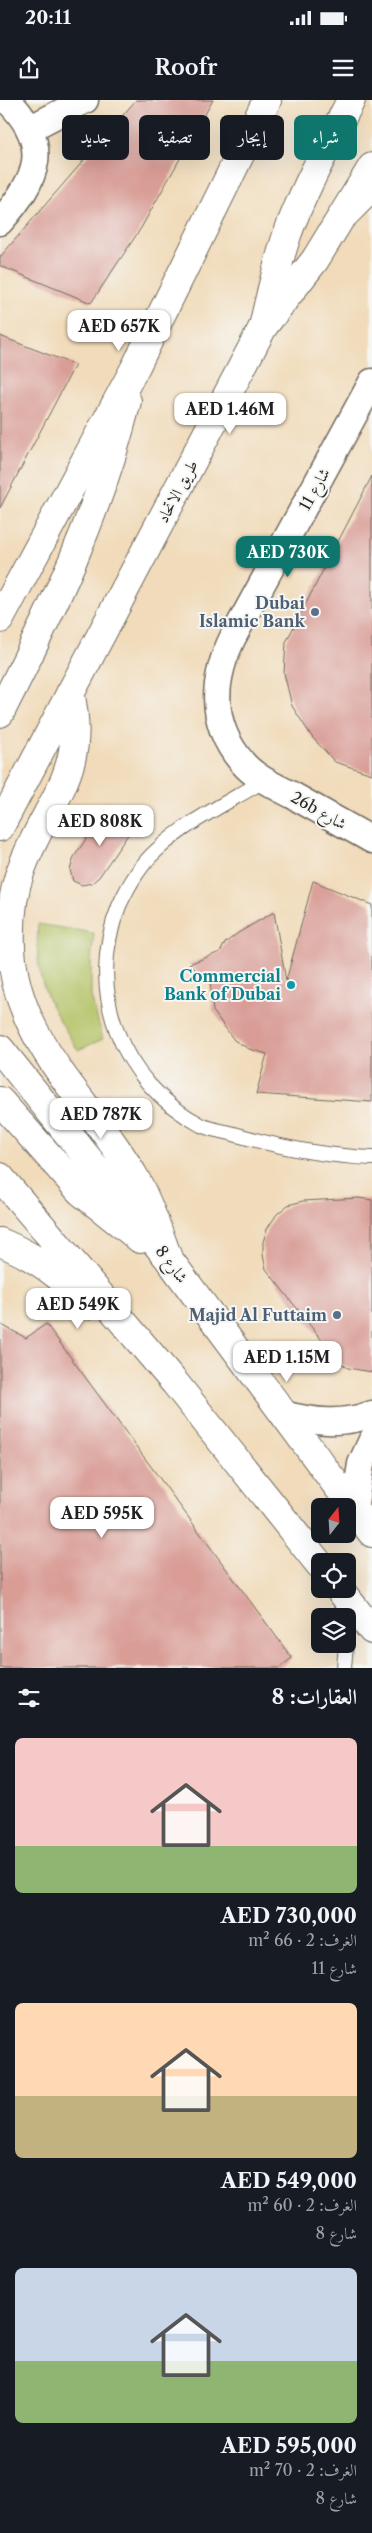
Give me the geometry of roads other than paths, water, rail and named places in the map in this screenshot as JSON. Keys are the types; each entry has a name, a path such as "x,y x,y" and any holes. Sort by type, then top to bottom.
{"main road":[{"path":"263,327 274,277 288,234 306,190 351,100"},
{"path":"0,619 136,366 267,101"},
{"name":"طريق الاتحاد","path":"0,827 263,327 315,260 345,214 372,167"},
{"path":"345,214 372,187"},
{"path":"0,713 44,626 95,509 119,435 136,366"},
{"path":"70,694 76,734 73,759 64,783 35,835 20,871 12,910 11,949 18,988 31,1026 50,1061 135,1178 150,1209 168,1258"},
{"name":"شارع 8","path":"0,1049 168,1258 346,1498"},
{"path":"0,1101 80,1191 140,1240 168,1258"},
{"path":"0,1177 175,1384 311,1554"},
{"path":"0,1242 23,1251 53,1271 78,1295 121,1345 175,1384"},
{"name":"شارع 8","path":"356,1512 372,1533"},
{"path":"346,1598 372,1630"}],"street":[{"path":"0,222 29,185 35,166 35,147 31,128 7,100"},
{"path":"31,128 85,100"},
{"name":"شارع 11","path":"265,780 242,762 226,738 218,711 216,686 222,660 372,382"},
{"name":"26b شارع","path":"265,780 372,840"},
{"path":"283,1414 307,1420 331,1422 356,1420 372,1414"},
{"path":"356,1498 361,1464 372,1440"}],"lane":[{"path":"265,780 193,823 156,851 127,887 110,930 105,977 113,1023 132,1065 163,1100 202,1125 303,1150 372,1158"},
{"path":"344,1668 345,1653"}],"place":[{"name":"Dubai Islamic Bank","path":"315,612"},
{"name":"Commercial Bank of Dubai","path":"291,985"},
{"name":"Majid Al Futtaim","path":"337,1315"}]}
